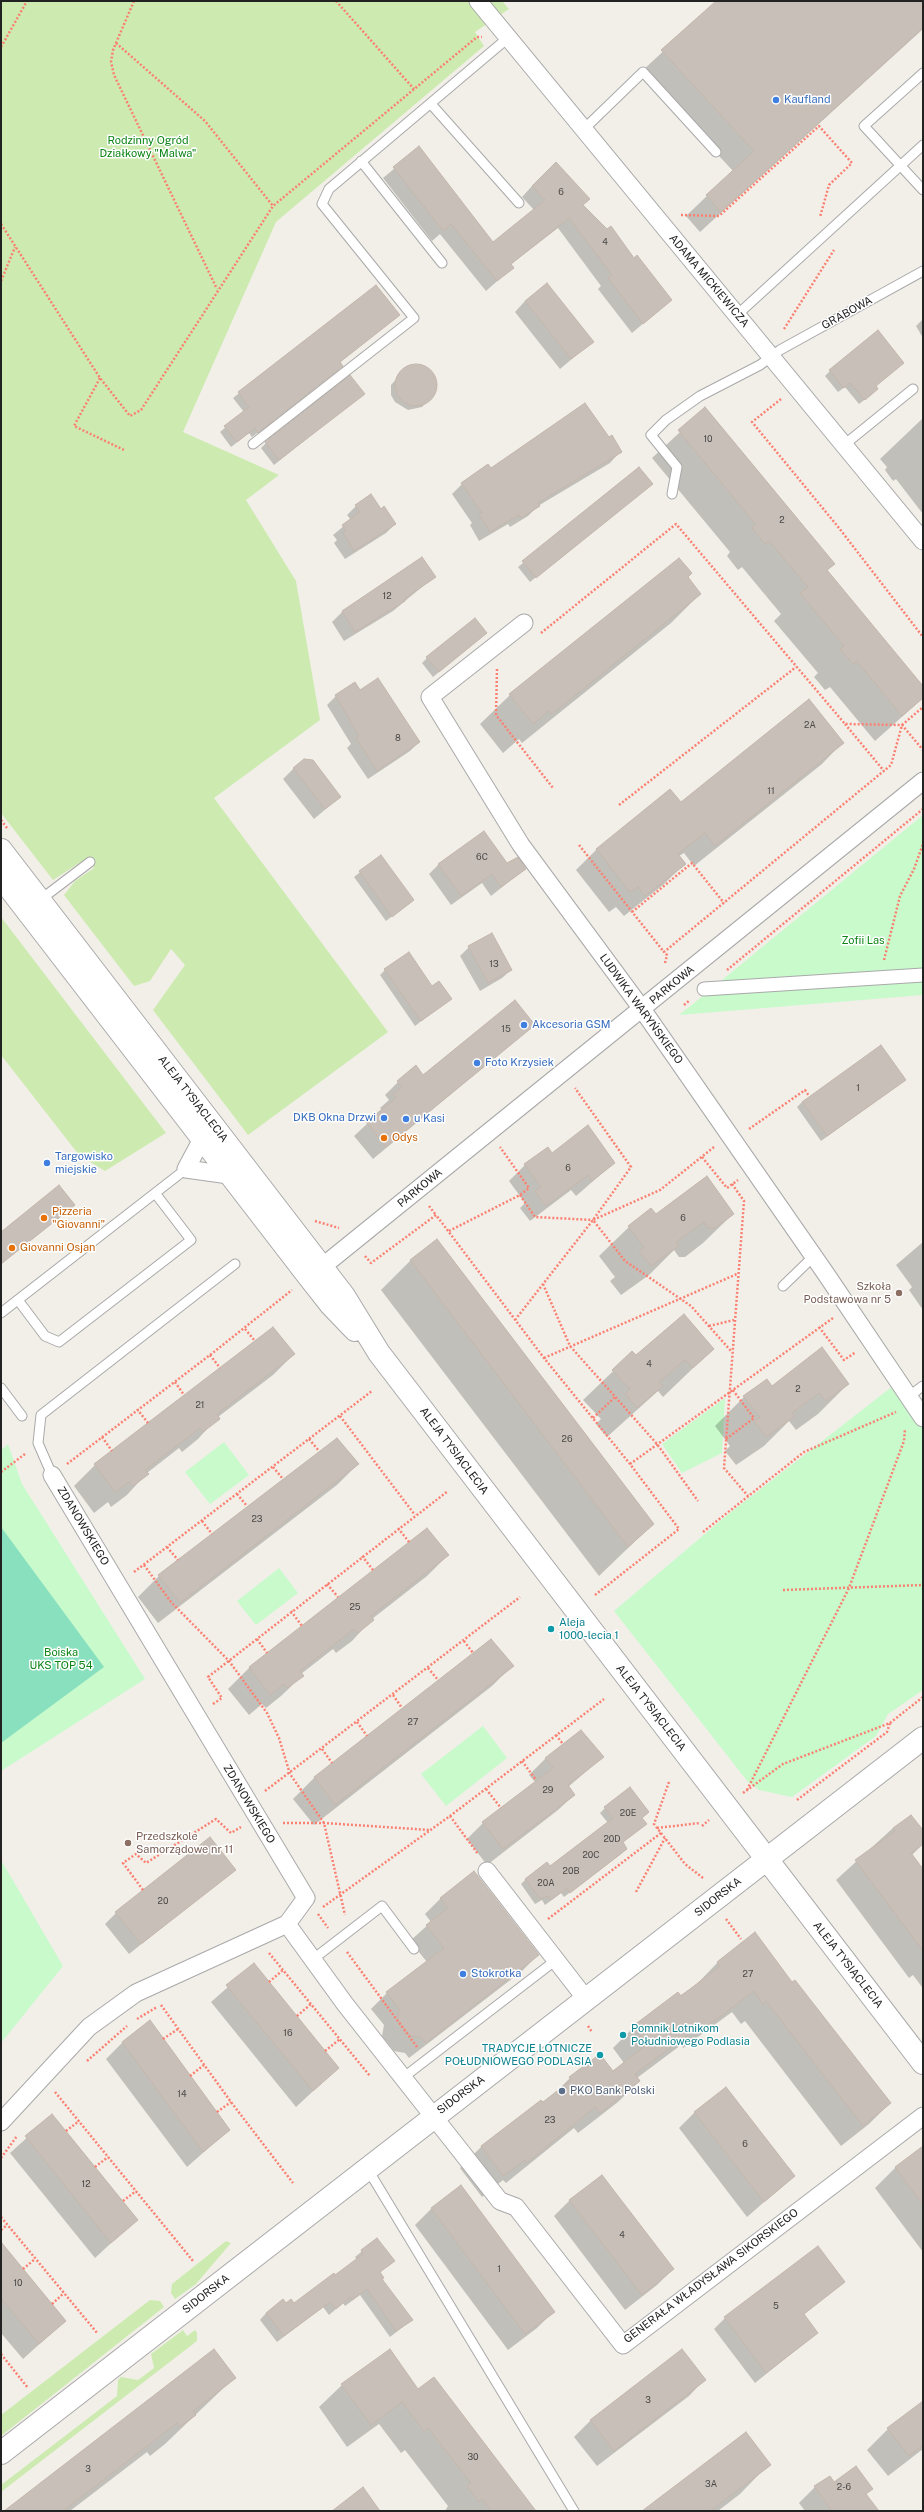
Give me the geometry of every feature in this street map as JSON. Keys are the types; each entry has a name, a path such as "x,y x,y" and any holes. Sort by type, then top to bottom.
{"street":[{"name":"ADAMA MICKIEWICZA","path":"478,1 509,37 582,131 772,356 923,541"},
{"name":"LUDWIKA WARYŃSKIEGO","path":"524,623 430,697 521,845 642,1009 814,1256 906,1403 923,1418"},
{"name":"PARKOWA","path":"308,1278 923,781"},
{"name":"ALEJA TYSIĄCLECIA","path":"1,850 207,1117 308,1278"},
{"name":"ALEJA TYSIĄCLECIA","path":"1,877 308,1278 344,1296 379,1353 923,2063"},
{"path":"704,989 923,975"},
{"path":"207,1117 202,1139 186,1169 229,1174"},
{"name":"ZDANOWSKIEGO","path":"52,1475 260,1824 306,1898 287,1924"},
{"name":"SIDORSKA","path":"1,2453 923,1738"},
{"path":"487,1871 586,1999"},
{"path":"1,2122 89,2027 136,1994 287,1924 312,1960 434,2116"},
{"name":"GENERAŁA WŁADYSŁAWA SIKORSKIEGO","path":"434,2116 500,2201 516,2207 623,2345 923,2116"}],"lane":[{"path":"253,444 414,318 322,204 329,188 431,104 509,37"},
{"path":"582,131 643,72 716,152"},
{"path":"923,73 864,126 923,190"},
{"path":"431,104 519,203"},
{"path":"737,315 923,145"},
{"path":"361,162 442,263"},
{"name":"GRABOWA","path":"672,494 677,467 651,435 666,420 700,396 923,271"},
{"path":"844,445 913,389"},
{"path":"40,900 90,862"},
{"path":"1,1313 186,1169"},
{"path":"18,1300 45,1336 59,1342 191,1240 155,1193"},
{"path":"783,1286 814,1256"},
{"path":"52,1475 38,1444 41,1416 235,1264"},
{"path":"906,1403 923,1386"},
{"path":"1,1388 22,1416"},
{"path":"312,1960 382,1906 414,1949"},
{"path":"404,2077 556,1960"},
{"path":"367,2168 574,2511"}],"path":[{"path":"1,48 27,1"},
{"path":"134,1 116,42 111,62 114,75 218,290"},
{"path":"336,1 414,89"},
{"path":"1,224 100,378 130,416 141,410 273,206 477,37"},
{"path":"116,42 205,121 273,206"},
{"path":"1,280 15,247"},
{"path":"100,378 74,426 124,450"},
{"path":"796,386 752,422 839,528 923,637"},
{"path":"540,635 676,524 884,771"},
{"path":"503,665 496,670 496,715 553,788"},
{"path":"619,806 796,667"},
{"path":"664,952 891,765 902,725 923,707"},
{"path":"845,724 902,725 923,750"},
{"path":"684,1005 923,809"},
{"path":"880,978 900,896 914,869 923,844"},
{"path":"579,845 667,955 665,968"},
{"path":"632,912 692,863 724,903"},
{"path":"515,1320 594,1220 631,1167 570,1082"},
{"path":"745,1132 805,1090 809,1096"},
{"path":"449,1231 520,1195 529,1188 490,1132"},
{"path":"520,1195 535,1217 594,1220 660,1190 717,1145"},
{"path":"702,1157 727,1188 741,1177"},
{"path":"732,1184 744,1201 731,1351 731,1390 724,1468 748,1496"},
{"path":"429,1206 544,1358 594,1418 679,1530 596,1596"},
{"path":"371,1263 436,1215"},
{"path":"594,1220 625,1261 681,1298 710,1326 731,1351"},
{"path":"544,1358 738,1273"},
{"path":"52,1475 137,1409 210,1356 308,1278"},
{"path":"543,1284 570,1346 657,1444 698,1501"},
{"path":"710,1326 734,1320"},
{"path":"630,1464 731,1390 828,1322"},
{"path":"820,1327 844,1360 852,1354"},
{"path":"245,1329 255,1341"},
{"path":"210,1356 220,1368"},
{"path":"175,1382 184,1395"},
{"path":"726,1438 754,1418 731,1390"},
{"path":"118,1585 372,1391"},
{"path":"594,1418 615,1397"},
{"path":"703,1532 804,1452 906,1403 904,1441 849,1588 747,1790 783,1764 890,1723 923,1697"},
{"path":"137,1409 148,1423"},
{"path":"340,1416 416,1515"},
{"path":"102,1436 112,1451"},
{"path":"309,1439 319,1452"},
{"path":"1,1472 38,1444"},
{"path":"273,1467 283,1479"},
{"path":"196,1715 222,1698 208,1677 448,1490"},
{"path":"237,1494 247,1506"},
{"path":"202,1521 212,1534"},
{"path":"398,1528 409,1542"},
{"path":"167,1547 178,1560"},
{"path":"362,1556 373,1570"},
{"path":"144,1565 171,1602 229,1661 267,1713 278,1738 290,1774 324,1823 348,1931"},
{"path":"327,1584 338,1597"},
{"path":"783,1590 923,1585"},
{"path":"248,1803 322,1750 520,1598"},
{"path":"292,1611 302,1626"},
{"path":"256,1639 267,1653"},
{"path":"464,1641 473,1653"},
{"path":"428,1668 438,1680"},
{"path":"393,1695 402,1708"},
{"path":"429,2058 413,2043 395,2020 396,2016 316,1912 450,1816 604,1699"},
{"path":"357,1722 367,1736"},
{"path":"797,1800 887,1732 890,1723"},
{"path":"556,1735 563,1744"},
{"path":"322,1750 332,1763"},
{"path":"522,1761 536,1780"},
{"path":"669,1782 654,1824 685,1864 704,1878"},
{"path":"486,1789 501,1808"},
{"path":"450,1816 488,1866 487,1871"},
{"path":"143,1890 124,1863 136,1854 146,1863 216,1819 231,1833 260,1824 272,1823 324,1823 430,1830"},
{"path":"657,1828 700,1823"},
{"path":"533,1930 661,1833"},
{"path":"636,1892 665,1838"},
{"path":"726,1919 741,1939"},
{"path":"265,1948 370,2076"},
{"path":"269,1982 283,1970"},
{"path":"134,2020 168,2001"},
{"path":"297,2016 311,2004"},
{"path":"161,2005 231,2102 293,2182"},
{"path":"82,2066 128,2025"},
{"path":"587,2026 592,2032"},
{"path":"164,2039 178,2029"},
{"path":"325,2051 340,2039"},
{"path":"190,2076 204,2065"},
{"path":"50,2097 60,2086"},
{"path":"55,2092 193,2261"},
{"path":"217,2112 231,2102"},
{"path":"66,2131 79,2121"},
{"path":"1,2158 20,2131"},
{"path":"95,2167 108,2157"},
{"path":"123,2201 136,2191"},
{"path":"1,2217 98,2334"},
{"path":"1,2230 7,2224"},
{"path":"23,2269 35,2258"},
{"path":"52,2304 64,2293"},
{"path":"1,2354 28,2388"}],"green space":[{"name":"Rodzinny Ogród Działkowy \"Malwa\"","path":"1,1 502,1 509,9 475,32 484,46 276,222 183,432 279,475 246,500 296,581 320,720 214,798 388,1032 248,1135 153,1010 185,965 171,949 150,981 134,986 64,895 75,881 94,868 87,858 53,880 1,813"},
{"name":"Zofii Las","path":"923,815 923,995 679,1015 699,999"},
{"path":"1,917 166,1133 105,1171 79,1155 1,1055"},
{"path":"898,1382 923,1418 923,1690 888,1714 876,1736 792,1797 759,1790 748,1782 614,1611 726,1516"},
{"path":"725,1398 722,1453 682,1473 662,1444"},
{"path":"224,1442 249,1475 210,1504 185,1472"},
{"name":"Boiska UKS TOP 54","path":"8,1444 22,1484 145,1679 1,1771 1,1450"},
{"path":"1,1527 104,1667 1,1743"},
{"path":"279,1568 298,1593 256,1625 237,1601"},
{"path":"483,1726 507,1758 446,1806 421,1774"},
{"path":"1,1860 63,1966 1,2043"},
{"path":"226,2241 231,2243 196,2284 175,2299 171,2293 172,2284"},
{"path":"150,2300 160,2301 164,2307 1,2436 1,2415"},
{"path":"183,2330 187,2336 195,2330 197,2333 197,2341 1,2492 1,2485 117,2396 118,2380 121,2377 138,2380 154,2368 151,2354"}],"building":[{"name":"Kaufland","path":"716,1 923,1 923,28 721,212 706,195 754,151 661,50"},
{"path":"419,146 493,242 545,200 532,186 556,162 590,199 583,205 607,229 611,226 634,258 637,255 672,300 643,324 608,278 612,275 569,218 511,264 514,268 497,281 451,224 443,231 393,167"},
{"path":"547,283 594,342 571,359 525,301"},
{"path":"376,285 400,315 340,362 343,366 258,433 255,428 237,442 224,426 249,407 238,392"},
{"path":"878,330 904,363 876,386 878,389 865,400 850,383 844,388 829,370"},
{"path":"412,364 420,364 431,370 437,381 437,389 431,400 420,406 412,406 401,400 395,389 395,381 401,370"},
{"path":"350,375 365,394 279,460 265,442"},
{"path":"585,403 609,437 612,435 622,452 538,503 540,506 521,518 519,515 490,532 479,514 482,513 461,483 488,464 491,468"},
{"path":"705,407 835,564 827,570 923,686 923,698 902,716 857,661 853,664 840,649 844,646 800,593 808,587 769,541 765,544 752,528 756,525 678,430"},
{"path":"639,467 653,484 536,578 522,561"},
{"path":"371,494 381,509 384,506 396,524 354,551 343,533 346,531 342,525 360,512 355,505"},
{"path":"422,557 436,577 404,599 405,601 355,632 342,611"},
{"path":"679,558 692,573 688,577 701,594 552,714 549,711 533,724 509,694"},
{"path":"475,618 487,633 439,672 426,657"},
{"path":"378,678 420,742 377,771 356,738 359,736 335,695 355,682 360,690"},
{"path":"809,699 844,743 715,846 705,833 678,854 686,864 645,896 638,887 630,892 596,849 670,789 681,802"},
{"path":"304,759 313,760 341,797 325,809 293,768"},
{"path":"484,831 507,863 518,857 526,869 501,887 492,874 461,896 438,864"},
{"path":"381,855 414,900 392,917 359,871"},
{"path":"492,933 512,970 488,983 468,946"},
{"path":"409,952 432,986 439,981 452,999 421,1021 384,969"},
{"path":"515,1000 535,1025 386,1147 366,1122 396,1098 393,1094 402,1087 397,1081 416,1065 423,1075"},
{"path":"881,1045 906,1080 827,1136 802,1102"},
{"path":"588,1125 615,1163 592,1181 588,1175 546,1206 535,1191 541,1187 524,1164 548,1147 552,1153"},
{"path":"707,1176 734,1214 715,1228 708,1228 704,1222 676,1242 679,1246 651,1266 639,1251 644,1247 628,1226 651,1208 656,1214"},
{"path":"59,1185 75,1205 1,1264 1,1232"},
{"path":"437,1239 654,1524 628,1547 410,1260"},
{"path":"684,1314 714,1349 693,1368 685,1360 659,1382 663,1386 637,1408 625,1394 630,1389 612,1370 632,1351 636,1355"},
{"path":"273,1327 295,1354 217,1414 220,1419 203,1432 200,1428 145,1470 149,1474 133,1486 129,1482 115,1492 94,1464"},
{"path":"822,1347 849,1384 826,1401 819,1393 792,1413 795,1416 766,1437 754,1421 760,1417 743,1396 767,1379 772,1386"},
{"path":"337,1438 359,1464 180,1603 158,1575"},
{"path":"427,1528 449,1555 371,1616 374,1620 358,1633 354,1629 300,1671 304,1676 287,1688 284,1684 270,1695 249,1667"},
{"path":"491,1639 514,1666 335,1805 314,1777"},
{"path":"581,1730 604,1757 568,1785 575,1795 503,1849 482,1822 553,1768 545,1758"},
{"path":"630,1787 649,1812 642,1818 647,1824 623,1842 627,1849 570,1893 567,1888 551,1900 548,1896 540,1899 525,1879 547,1862 550,1866 613,1818 604,1807"},
{"path":"911,1815 923,1830 923,1844 911,1853 923,1869 923,1951 855,1860 895,1831 893,1828"},
{"path":"210,1837 236,1870 141,1944 115,1912"},
{"name":"Stokrotka","path":"474,1871 539,1955 426,2043 421,2037 410,2036 398,2020 399,2009 386,1992 444,1948 426,1925 448,1908 440,1898"},
{"path":"755,1932 792,1982 795,1980 891,2103 863,2126 766,2001 763,2004 754,1991 705,2028 702,2024 635,2074 640,2081 600,2113 595,2107 527,2163 525,2160 503,2176 481,2146 541,2100 543,2102 571,2080 569,2077 600,2054 613,2071 647,2044 633,2026 678,1992 681,1996 720,1966 717,1962"},
{"path":"254,1963 339,2068 313,2091 226,1985"},
{"path":"150,2020 230,2130 203,2152 122,2042"},
{"path":"726,2087 795,2176 764,2202 694,2112"},
{"path":"52,2114 138,2220 111,2243 25,2136"},
{"path":"923,2146 923,2205 895,2167"},
{"path":"602,2175 674,2269 642,2295 569,2200"},
{"path":"461,2185 555,2312 525,2334 431,2208"},
{"path":"377,2238 395,2261 380,2272 384,2278 382,2279 413,2320 396,2331 367,2289 352,2300 350,2297 336,2309 330,2302 284,2336 266,2313 283,2299 286,2303 291,2299 294,2303 334,2273 335,2275 363,2254 361,2250"},
{"path":"1,2242 66,2321 39,2344 1,2298"},
{"path":"818,2246 845,2282 804,2314 818,2333 766,2373 724,2317"},
{"path":"214,2349 236,2378 193,2411 196,2415 180,2427 177,2423 63,2511 4,2511"},
{"path":"390,2349 418,2389 434,2377 536,2511 492,2511 482,2499 479,2502 467,2486 471,2483 428,2428 424,2431 402,2402 371,2425 341,2384"},
{"path":"682,2349 706,2380 614,2451 590,2420"},
{"path":"923,2401 923,2445 909,2456 887,2428"},
{"path":"746,2432 771,2465 710,2511 642,2511"},
{"path":"856,2466 873,2489 866,2494 879,2511 832,2511 814,2486 830,2476 834,2482"},
{"path":"363,2487 380,2511 332,2511"}],"place":[{"name":"Kaufland","path":"776,100"},
{"name":"Akcesoria GSM","path":"524,1025"},
{"name":"Foto Krzysiek","path":"477,1063"},
{"name":"DKB Okna Drzwi","path":"384,1118"},
{"name":"u Kasi","path":"406,1119"},
{"name":"Odys","path":"384,1138"},
{"name":"Targowisko miejskie","path":"47,1163"},
{"name":"Pizzeria \"Giovanni\"","path":"44,1218"},
{"name":"Giovanni Osjan","path":"12,1248"},
{"name":"Szkoła Podstawowa nr 5","path":"899,1293"},
{"name":"Aleja 1000-lecia 1","path":"551,1629"},
{"name":"Przedszkole Samorządowe nr 11","path":"128,1843"},
{"name":"Stokrotka","path":"463,1974"},
{"name":"Pomnik Lotnikom Południowego Podlasia","path":"623,2035"},
{"name":"TRADYCJE LOTNICZE POŁUDNIOWEGO PODLASIA","path":"600,2055"},
{"name":"PKO Bank Polski","path":"562,2091"}]}
